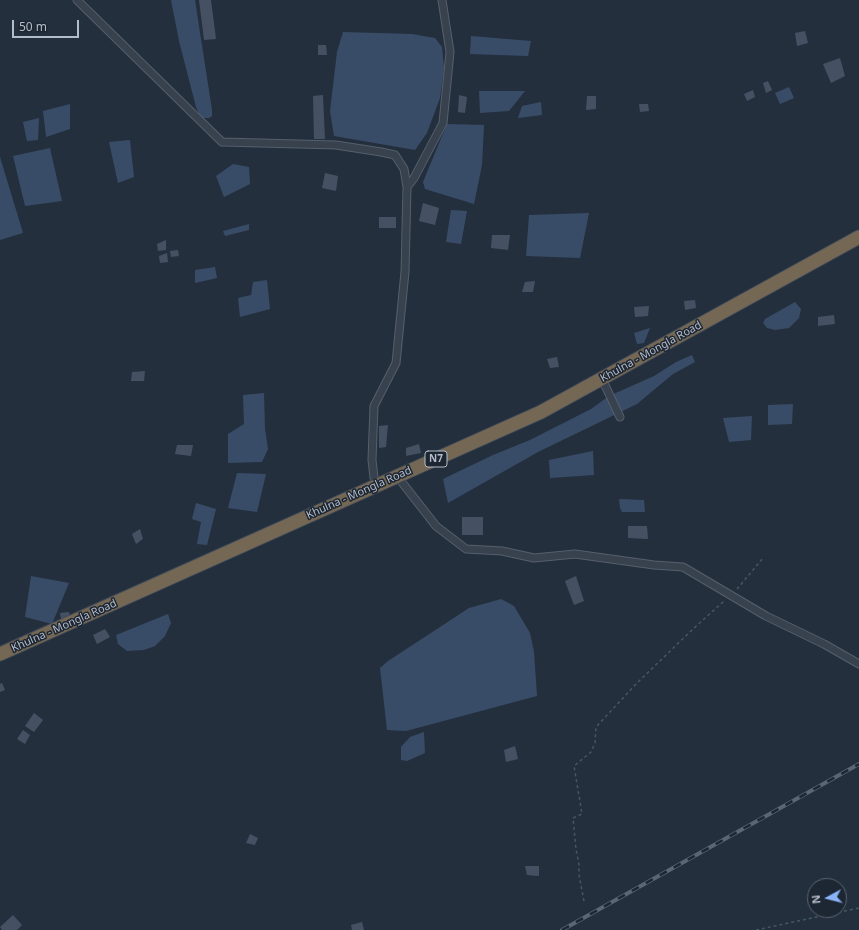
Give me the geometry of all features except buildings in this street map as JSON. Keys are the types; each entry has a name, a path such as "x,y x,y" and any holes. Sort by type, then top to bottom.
{"highway":[{"name":"Khulna - Mongla Road","path":"0,654 541,412 859,237"}],"street":[{"path":"77,0 222,142 336,145 395,155 404,169 407,188 405,272 396,363 374,406 372,460 375,486"},
{"path":"407,188 414,178 443,123 450,52 442,0"},
{"path":"602,379 620,417"},
{"path":"396,476 436,526 466,549 502,551 534,558 575,554 654,565 683,567 733,595 766,616 824,644 859,664"}],"path":[{"path":"584,901 578,875 579,865 573,818 582,814 574,766 591,752 595,743 596,726 637,683 693,629 733,595 763,558"},
{"path":"756,930 859,908"}],"water":[{"path":"171,0 195,0 212,110 212,116 209,118 201,118 196,107 179,41"},
{"path":"343,32 412,34 435,38 442,47 444,68 440,98 427,133 415,150 334,136 330,111 337,52"},
{"path":"471,36 531,41 528,56 470,54"},
{"path":"789,87 794,98 780,104 775,93"},
{"path":"479,91 525,91 509,111 480,113"},
{"path":"541,102 542,115 518,118 522,106"},
{"path":"70,104 70,129 46,137 43,111"},
{"path":"39,118 38,140 27,141 23,122"},
{"path":"447,124 484,125 482,165 474,204 425,189 423,182"},
{"path":"130,140 134,177 118,183 109,142"},
{"path":"50,148 62,201 25,206 13,156"},
{"path":"0,157 23,233 0,240"},
{"path":"233,164 249,167 250,184 224,197 216,176"},
{"path":"451,210 467,211 461,244 446,242"},
{"path":"589,213 580,258 526,256 529,215"},
{"path":"249,224 249,230 225,236 223,231"},
{"path":"215,267 217,278 195,283 195,270"},
{"path":"267,280 270,309 240,317 238,298 251,295 253,282"},
{"path":"795,302 801,309 799,318 789,328 775,330 767,328 763,323 765,319"},
{"path":"650,328 644,343 637,344 634,333"},
{"path":"692,355 695,362 673,374 637,404 538,452 448,503 443,479 493,455 530,440 591,409 609,396 654,376 676,362"},
{"path":"264,393 265,429 268,449 262,462 228,463 228,434 244,424 243,395"},
{"path":"793,404 792,424 768,425 768,405"},
{"path":"752,416 751,440 729,442 723,418"},
{"path":"593,451 594,475 550,478 549,460"},
{"path":"237,473 266,474 257,512 228,508"},
{"path":"619,499 644,500 645,512 622,512"},
{"path":"196,503 216,509 207,545 197,544 201,522 192,519"},
{"path":"31,576 69,583 52,624 25,617"},
{"path":"501,599 514,606 530,633 534,652 537,696 406,731 387,730 380,668 388,661 469,608"},
{"path":"168,614 171,623 165,636 155,646 144,650 127,651 118,644 116,635"},
{"path":"424,732 425,753 407,761 401,760 401,747 410,737"}],"railway":[{"path":"562,930 859,764"}]}
